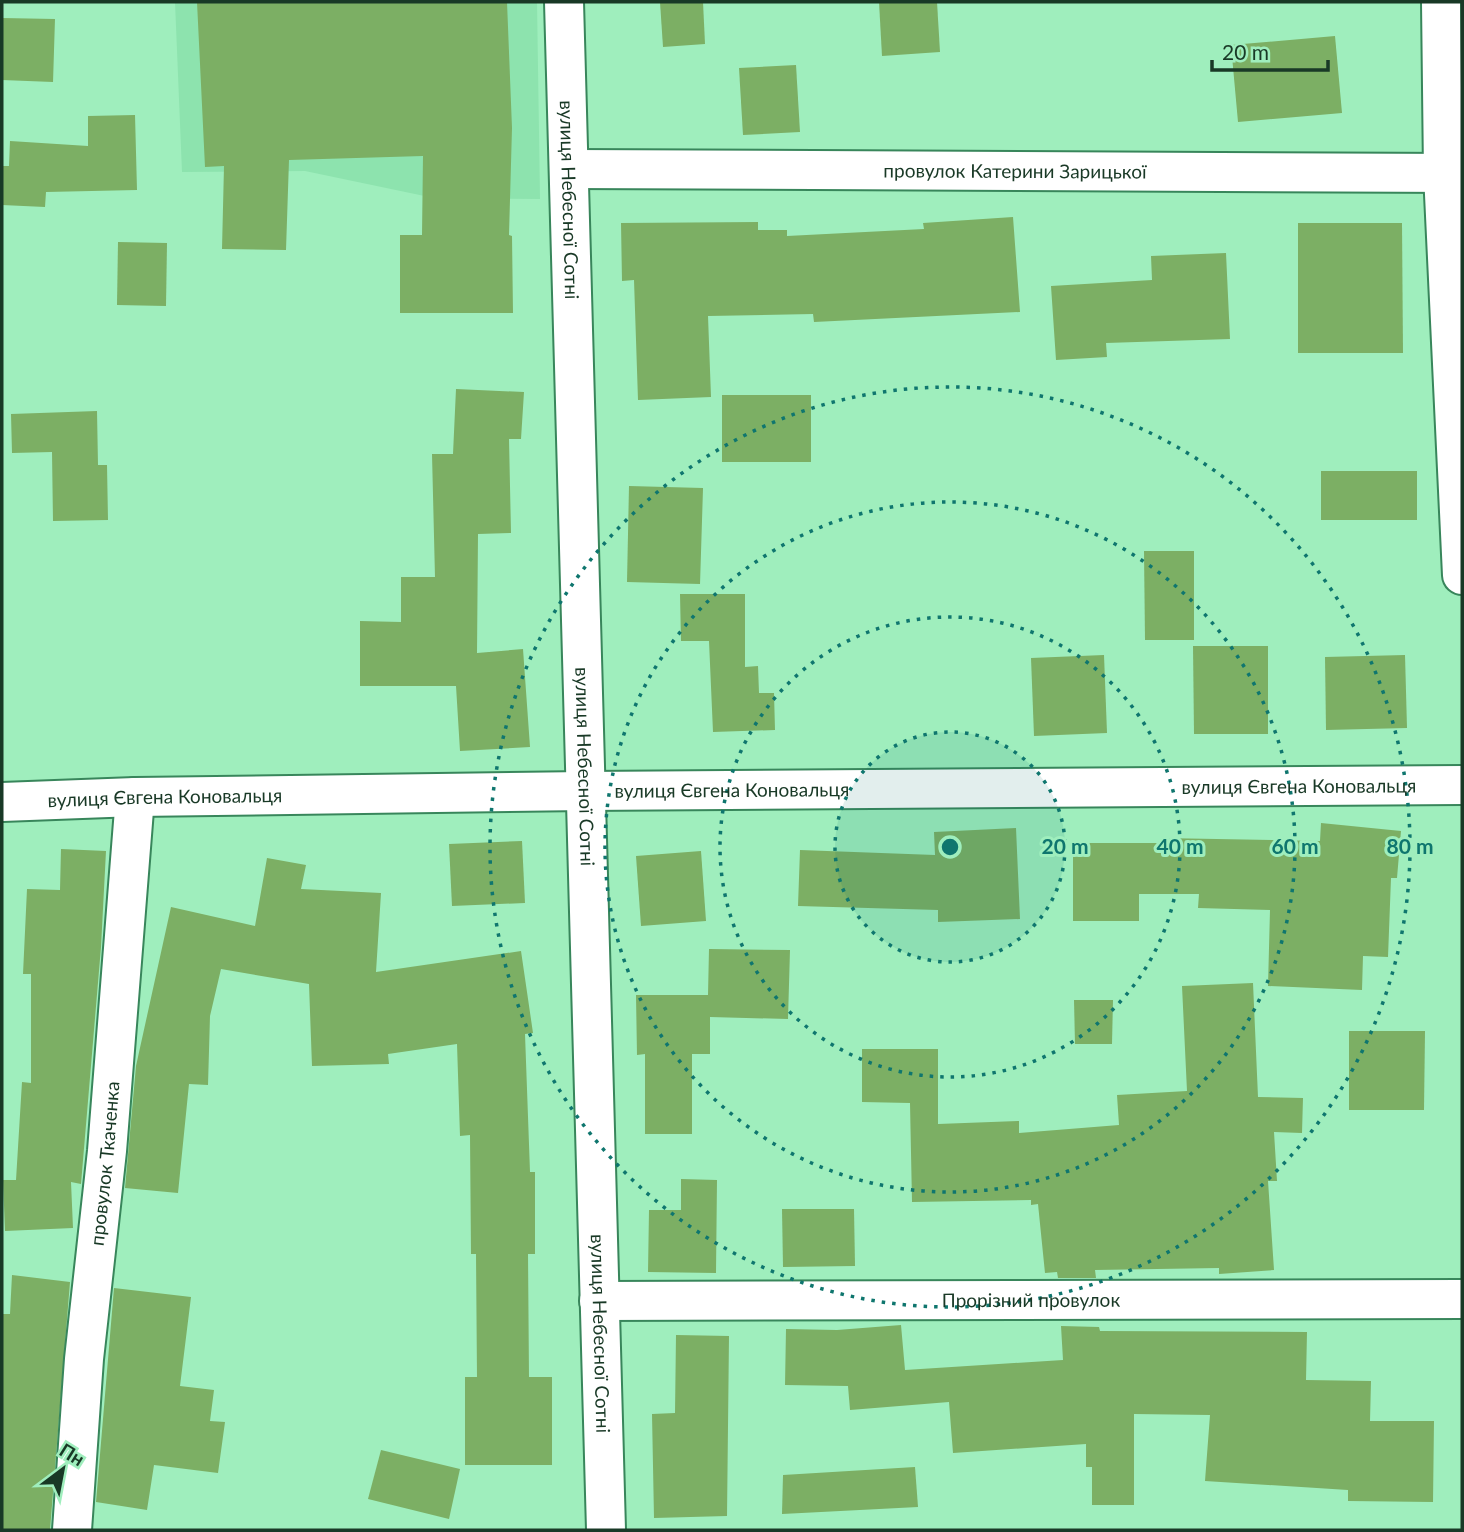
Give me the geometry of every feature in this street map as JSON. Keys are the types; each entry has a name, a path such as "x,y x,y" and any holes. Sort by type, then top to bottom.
{"street":[{"name":"вулиця Небесної Сотні","path":"564,2 606,1530"},
{"path":"1441,2 1453,173 1462,575"},
{"name":"провулок Катерини Зарицької","path":"569,169 1453,173"},
{"name":"вулиця Євгена Коновальця","path":"2,802 135,797 584,791 1462,785"},
{"name":"провулок Ткаченка","path":"72,1530 84,1359 107,1151 135,797"},
{"name":"Прорізний провулок","path":"599,1301 1462,1299"}],"shaded area":[{"path":"175,2 537,2 540,199 434,198 305,171 182,172"}],"building":[{"path":"197,2 507,2 512,128 509,235 512,236 513,313 400,313 400,235 422,235 423,156 289,160 286,250 222,249 224,166 205,167"},
{"path":"660,2 703,2 705,44 663,47"},
{"path":"879,2 937,2 940,52 882,56"},
{"path":"2,18 55,19 53,82 2,80"},
{"path":"1335,36 1342,113 1238,122 1231,45"},
{"path":"796,65 800,132 743,135 739,68"},
{"path":"135,115 137,190 46,192 45,207 2,205 2,166 9,166 10,141 88,146 88,116"},
{"path":"1013,217 1020,312 814,322 813,314 708,316 711,397 638,400 634,280 622,281 621,223 758,222 758,230 787,230 787,236 924,229 923,223"},
{"path":"1298,223 1402,223 1403,353 1298,353"},
{"path":"118,242 167,243 166,306 117,305"},
{"path":"1226,253 1230,339 1106,343 1107,357 1056,360 1051,286 1152,280 1151,256"},
{"path":"456,389 524,392 521,439 509,439 511,533 478,534 477,653 523,649 530,747 460,751 456,686 360,686 360,621 401,622 401,577 435,577 432,454 453,454"},
{"path":"722,395 811,395 811,462 722,462"},
{"path":"97,411 98,465 107,465 108,520 53,521 52,452 12,453 11,414"},
{"path":"1321,471 1417,471 1417,520 1321,520"},
{"path":"629,486 703,488 700,584 627,582"},
{"path":"1144,551 1194,551 1194,640 1145,640"},
{"path":"680,594 745,594 745,667 758,666 759,693 774,693 775,730 713,732 709,641 681,641"},
{"path":"1193,646 1268,646 1268,734 1194,734"},
{"path":"1104,655 1107,733 1034,736 1031,658"},
{"path":"1405,655 1407,728 1326,730 1325,657"},
{"path":"1321,823 1401,831 1397,878 1391,878 1388,957 1363,956 1362,990 1268,986 1270,910 1198,908 1199,894 1139,894 1139,921 1073,921 1073,843 1161,843 1161,838 1320,841"},
{"path":"1016,828 1020,919 938,922 938,910 798,906 800,850 935,855 934,832"},
{"path":"522,841 525,903 452,906 449,844"},
{"path":"61,849 106,851 101,947 81,1184 71,1182 73,1228 5,1231 3,1180 16,1180 22,1082 31,1083 31,974 23,974 27,889 60,890"},
{"path":"701,851 706,921 641,926 636,856"},
{"path":"267,858 306,865 301,889 381,893 376,972 521,951 533,1033 525,1034 530,1172 535,1172 535,1254 528,1254 529,1377 552,1377 552,1465 465,1465 465,1377 477,1377 476,1254 471,1254 470,1135 460,1136 457,1044 388,1054 389,1064 312,1066 309,984 221,969 210,1016 208,1085 189,1084 178,1193 125,1188 136,1066 171,907 255,926"},
{"path":"709,949 790,950 788,1019 710,1017 710,1054 692,1054 692,1134 645,1134 645,1054 637,1055 636,995 708,995"},
{"path":"1253,983 1258,1097 1303,1098 1302,1133 1274,1132 1277,1181 1268,1181 1274,1270 1219,1274 1219,1268 1095,1270 1096,1278 1058,1278 1057,1272 1045,1273 1038,1204 1031,1205 1031,1200 912,1202 910,1103 862,1102 862,1049 938,1049 938,1124 1019,1121 1019,1133 1119,1125 1117,1095 1187,1091 1182,986"},
{"path":"1074,1000 1113,1000 1112,1044 1075,1044"},
{"path":"1349,1031 1425,1031 1424,1110 1349,1110"},
{"path":"681,1179 717,1180 716,1273 648,1272 649,1210 681,1210"},
{"path":"782,1209 854,1209 855,1266 783,1267"},
{"path":"12,1275 70,1282 50,1530 2,1530 2,1314 10,1314"},
{"path":"114,1288 191,1297 180,1386 214,1390 210,1421 225,1422 218,1473 154,1465 147,1510 96,1502"},
{"path":"901,1325 905,1370 1063,1360 1061,1326 1099,1327 1100,1331 1307,1332 1306,1380 1371,1381 1370,1421 1434,1421 1433,1502 1348,1501 1348,1490 1205,1481 1210,1415 1134,1414 1134,1505 1092,1505 1092,1467 1086,1467 1086,1444 953,1453 949,1402 850,1410 848,1386 785,1385 786,1329 837,1330"},
{"path":"676,1335 729,1336 727,1516 654,1518 652,1414 675,1413"},
{"path":"381,1450 460,1469 449,1519 368,1499"},
{"path":"915,1467 918,1507 782,1514 783,1475"}]}
